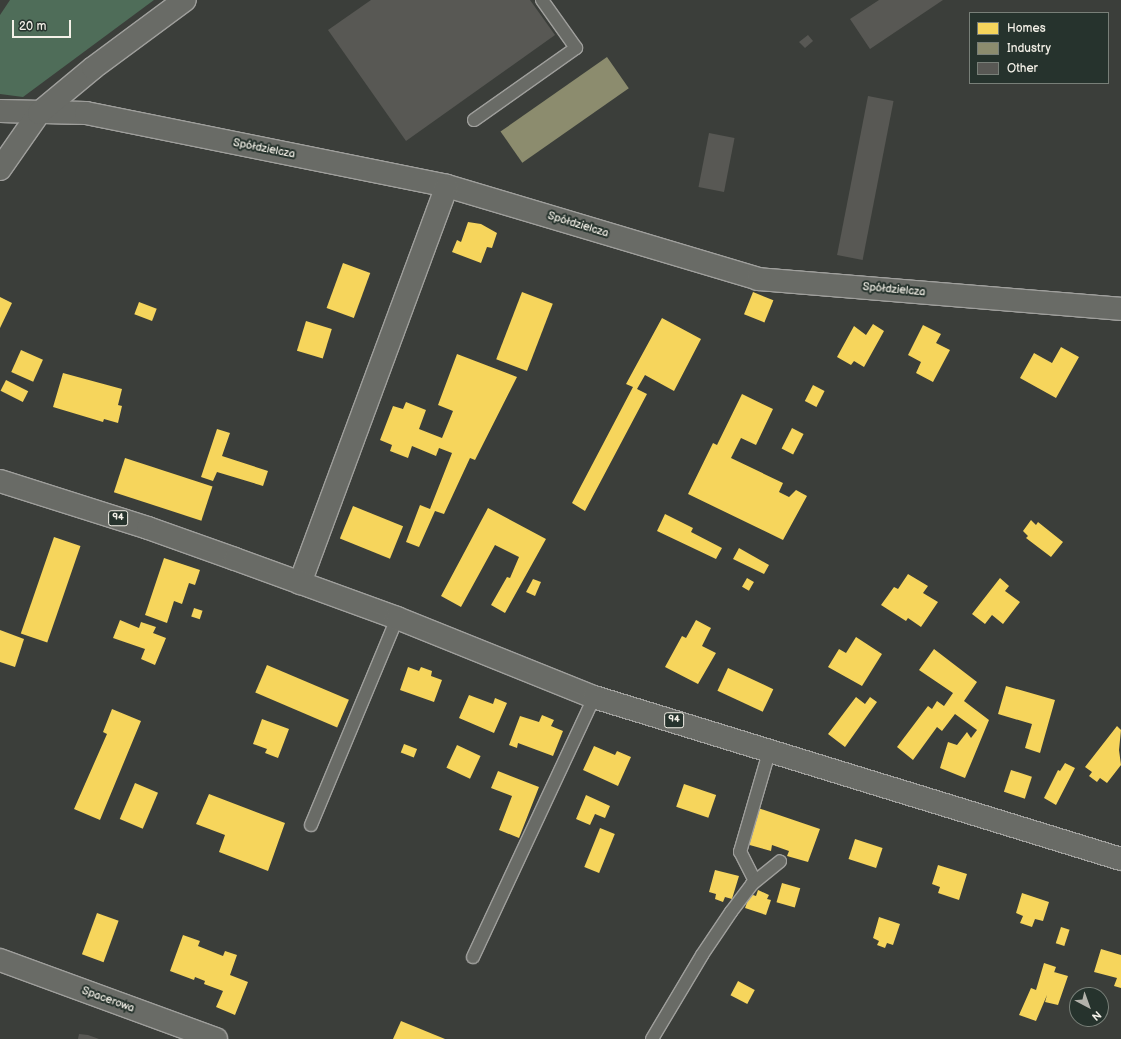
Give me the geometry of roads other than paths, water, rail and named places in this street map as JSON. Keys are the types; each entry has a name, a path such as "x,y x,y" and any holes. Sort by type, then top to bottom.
{"street":[{"path":"0,169 39,113 93,68 185,0"},
{"name":"Spółdzielcza","path":"0,111 86,113 447,186 758,279 1121,309"},
{"path":"300,583 447,186"},
{"name":"94","path":"0,481 148,528 397,618 594,696 770,749 1121,859"},
{"name":"Spacerowa","path":"0,960 216,1039"}],"lane":[{"path":"474,120 576,48 542,0"},
{"path":"311,825 397,618"},
{"path":"473,957 594,696"},
{"path":"755,881 740,852 770,749"},
{"path":"652,1039 702,955 755,881 780,861"}]}
